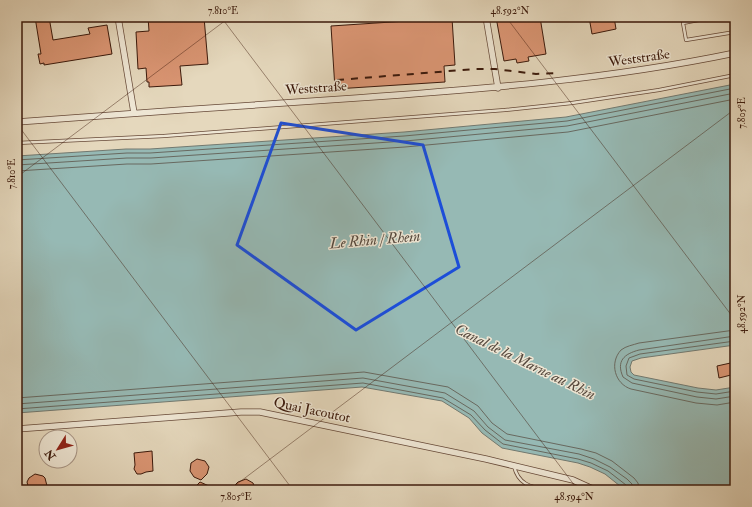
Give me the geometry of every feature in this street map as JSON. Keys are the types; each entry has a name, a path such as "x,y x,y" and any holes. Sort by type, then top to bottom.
{"street":[{"path":"118,17 124,66 134,113"},
{"path":"486,17 498,88"},
{"name":"Weststraße","path":"17,122 498,88 634,72 735,54"},
{"name":"Quai Jacoutot","path":"17,429 233,412 260,412 447,450 573,480 595,490"}],"lane":[{"path":"714,17 683,23 686,40 735,32"},
{"path":"17,144 164,136 504,110 572,103 659,90 735,75"},
{"path":"514,466 516,475 522,483 547,490"}],"highlighted area":[{"path":"281,123 423,145 459,267 356,330 237,245"}],"water":[{"path":"735,84 735,345 641,358 632,361 630,367 631,372 634,375 698,388 716,390 735,387 735,490 625,490 605,474 590,467 578,463 502,448 482,433 469,418 442,401 362,387 17,413 17,156 126,149 150,149 404,132 566,117"}],"building":[{"path":"35,17 49,17 53,40 90,34 88,28 107,25 112,54 44,65 44,63 40,64 38,54 41,54"},
{"path":"148,17 204,17 208,64 180,66 182,85 149,87 146,68 138,69 136,32 149,31"},
{"path":"496,17 540,17 546,54 528,57 529,61 517,63 516,59 504,61"},
{"path":"589,17 614,17 616,29 592,34"},
{"path":"452,18 455,65 444,66 445,82 335,89 331,26"},
{"path":"735,362 735,374 719,378 717,366"},
{"path":"152,451 153,471 137,474 134,469 134,453"},
{"path":"197,459 205,461 209,467 207,474 201,480 194,477 190,471 191,463"},
{"path":"35,474 45,478 47,486 45,490 29,490 27,482 29,478"},
{"path":"246,479 253,483 256,490 234,490 235,485 238,482"},
{"path":"200,482 218,490 192,490"}],"railway":[{"path":"337,80 475,69 495,69 536,74 560,73"}],"water label":[{"name":"Le Rhin / Rhein","path":"375,240"},
{"name":"Canal de la Marne au Rhin","path":"525,362"}]}
